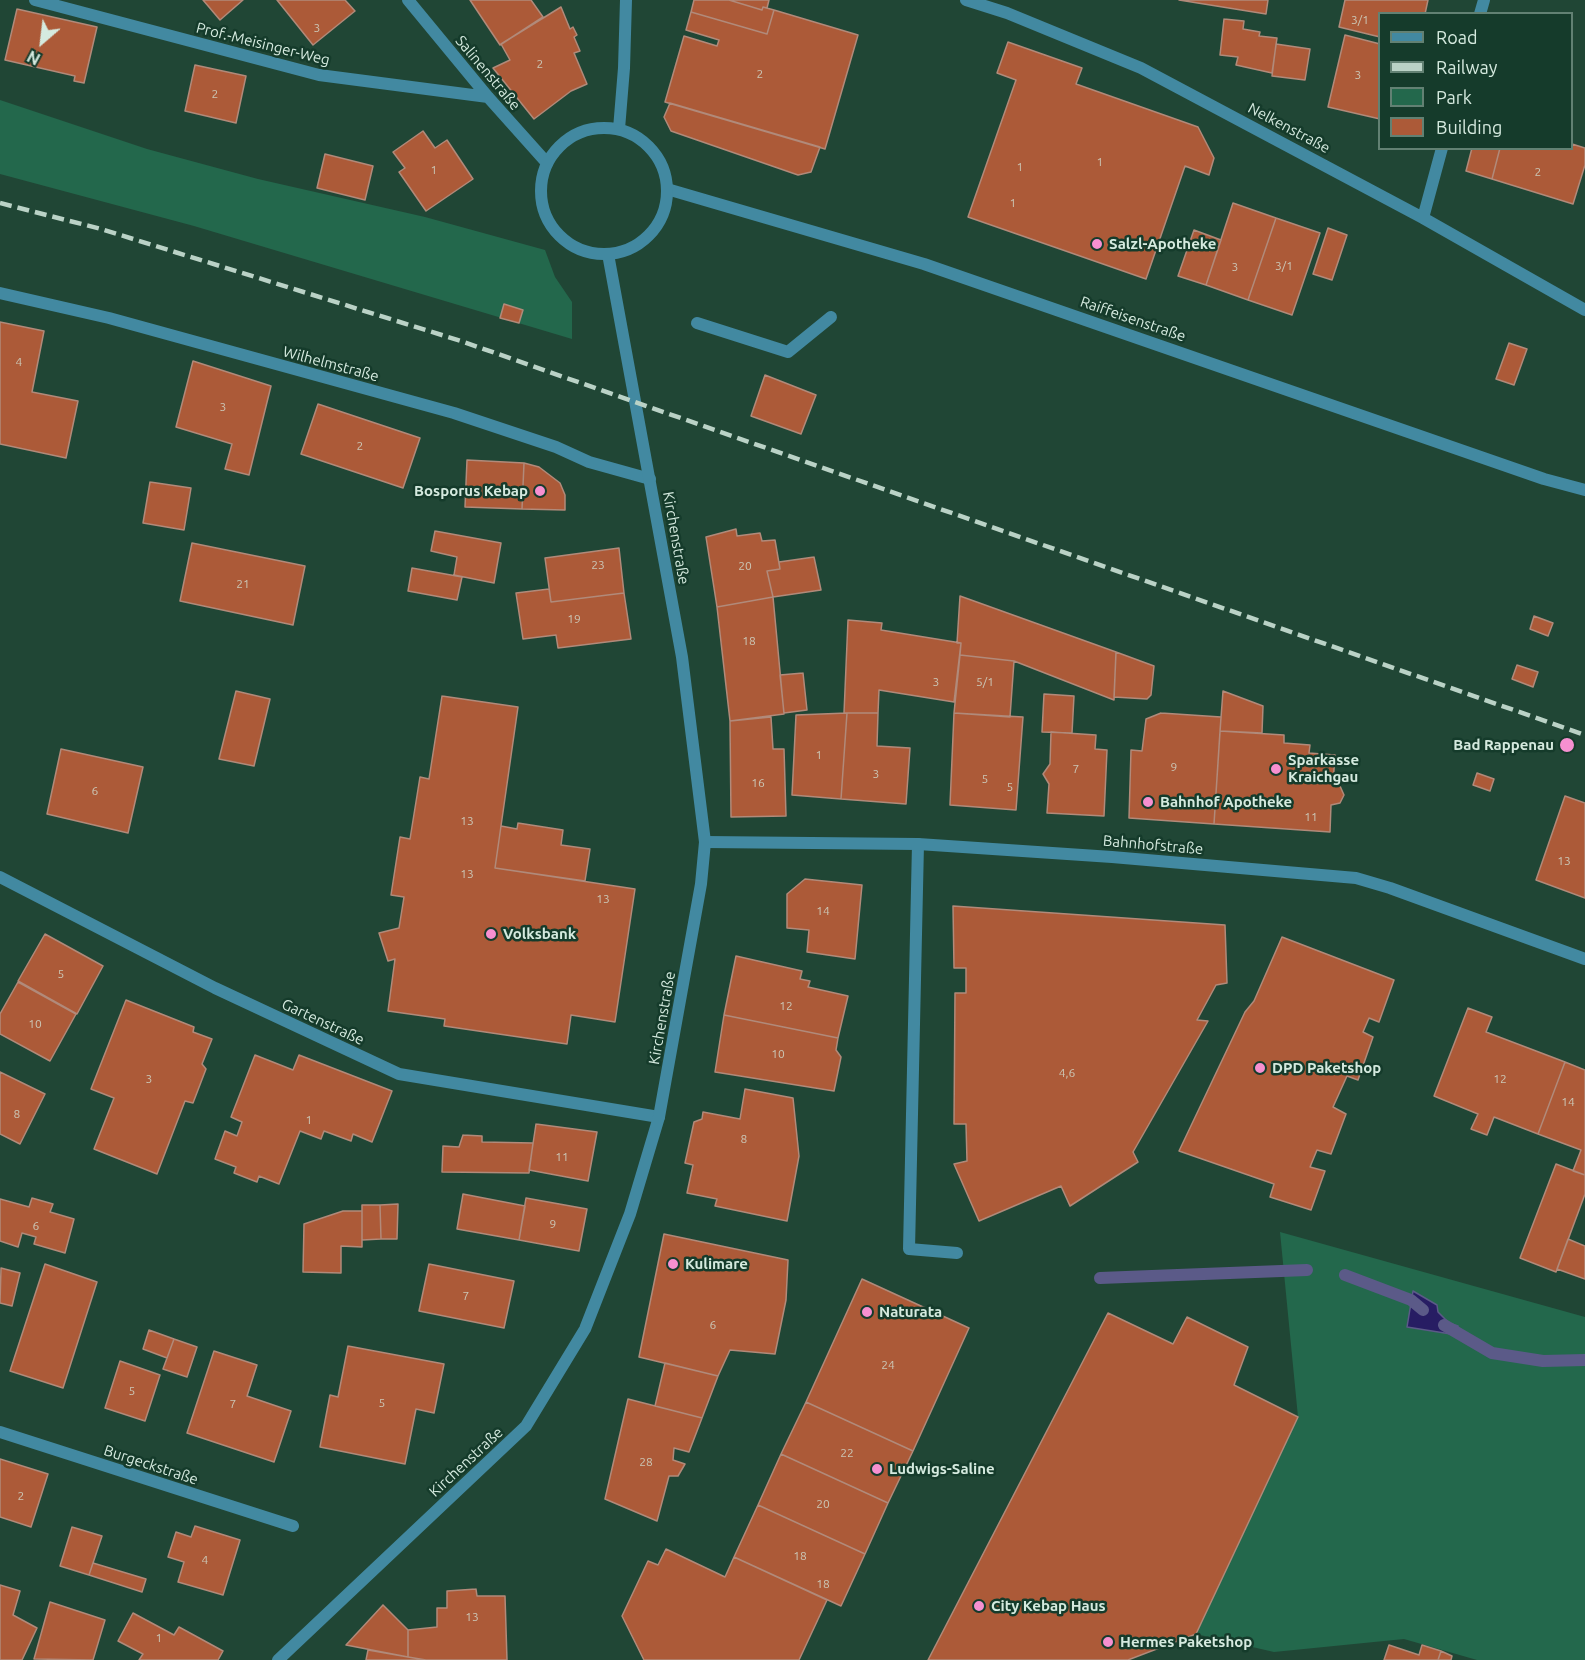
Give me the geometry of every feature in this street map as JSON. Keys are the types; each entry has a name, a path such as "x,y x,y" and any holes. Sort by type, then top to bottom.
{"street":[{"name":"Prof.-Meisinger-Weg","path":"35,0 319,75 488,97"},
{"name":"Salinenstraße","path":"408,0 488,97 547,163"},
{"path":"619,129 626,0"},
{"name":"Nelkenstraße","path":"966,0 1007,13 1141,68 1423,218 1585,310"},
{"path":"619,129 634,135 658,157 665,172 668,189 663,216 656,228 635,246 608,254 588,252 570,244 555,231 546,215 541,198 542,180 547,163 556,149 585,130 619,129"},
{"path":"1423,218 1441,150"},
{"name":"Raiffeisenstraße","path":"668,189 924,264 1544,479 1585,490"},
{"name":"Kirchenstraße","path":"278,1660 526,1426 585,1329 630,1214 659,1117 701,884 705,842 682,657 608,254"},
{"name":"Wilhelmstraße","path":"0,293 109,318 454,413 556,447 589,462 650,479"},
{"path":"697,323 788,352 831,316"},
{"name":"Bahnhofstraße","path":"705,842 918,844 1112,856 1356,878 1585,959"},
{"path":"918,844 909,1249 957,1253"},
{"name":"Gartenstraße","path":"0,877 215,988 399,1074 659,1117"},
{"name":"Burgeckstraße","path":"0,1432 293,1526"}],"green space":[{"path":"0,100 147,149 258,179 425,217 545,250 555,277 572,302 572,339 194,226 0,174"},
{"path":"1280,1232 1585,1317 1585,1660 1477,1660 1404,1639 1274,1652 1196,1634 1298,1417"}],"shaded area":[{"path":"1413,1291 1437,1305 1438,1312 1449,1323 1458,1326 1457,1335 1407,1327"}],"building":[{"path":"203,0 243,0 220,20"},
{"path":"277,0 345,0 355,11 313,45"},
{"path":"470,0 531,0 543,17 500,45"},
{"path":"694,0 729,0 762,10 763,7 774,10 767,34 691,12"},
{"path":"729,0 769,0 767,8 763,7 762,10"},
{"path":"1179,0 1268,0 1266,14"},
{"path":"1345,0 1428,0 1425,12 1378,12 1378,37 1339,27"},
{"path":"561,7 570,29 573,27 577,35 574,37 580,51 574,53 587,84 571,91 534,119 493,68 510,60 501,44"},
{"path":"17,9 97,27 84,83 74,81 75,76 5,60"},
{"path":"774,10 858,35 825,149 665,102 684,36 717,46 719,40 686,30 691,12 767,34"},
{"path":"1224,19 1244,21 1243,29 1260,32 1259,36 1277,38 1272,73 1236,65 1238,57 1220,55"},
{"path":"1345,35 1378,43 1378,119 1328,107"},
{"path":"1008,42 1082,68 1076,84 1198,127 1214,158 1209,175 1185,166 1146,279 968,217 1016,80 997,73"},
{"path":"1276,44 1310,49 1305,80 1272,76"},
{"path":"195,65 246,76 236,123 185,111"},
{"path":"670,103 820,147 811,172 798,175 671,131 664,117"},
{"path":"423,131 435,148 447,140 473,179 426,211 399,172 405,168 393,152"},
{"path":"1573,144 1585,148 1585,165 1573,204 1492,179 1499,150 1573,150"},
{"path":"1471,150 1499,150 1492,179 1466,171"},
{"path":"325,154 373,166 365,200 317,188"},
{"path":"1233,203 1276,218 1248,300 1206,285"},
{"path":"1276,218 1320,233 1292,315 1248,300"},
{"path":"1328,228 1347,235 1332,280 1313,274"},
{"path":"1194,230 1221,240 1206,285 1178,276"},
{"path":"504,304 523,310 519,323 500,318"},
{"path":"0,322 44,331 32,392 78,401 66,458 0,444"},
{"path":"1509,343 1527,349 1514,385 1496,379"},
{"path":"193,361 271,386 249,475 225,469 232,444 176,427"},
{"path":"765,375 816,395 801,434 751,416"},
{"path":"318,404 420,438 403,488 301,454"},
{"path":"467,460 524,463 522,509 465,507"},
{"path":"524,463 539,467 560,483 565,495 565,510 522,509"},
{"path":"150,482 191,488 184,530 143,523"},
{"path":"736,529 737,536 760,533 762,541 775,540 780,569 767,571 773,597 717,607 706,537"},
{"path":"435,531 501,543 494,583 454,575 457,557 431,551"},
{"path":"192,543 305,566 293,625 180,601"},
{"path":"619,548 624,593 551,602 545,558"},
{"path":"814,557 821,590 773,597 767,571 780,569 779,562"},
{"path":"412,568 462,577 457,600 408,591"},
{"path":"549,589 551,602 624,593 631,639 558,648 556,635 523,639 516,593"},
{"path":"960,596 1116,652 1114,700 1014,661 960,655 961,643 957,643"},
{"path":"773,597 784,714 730,721 717,607"},
{"path":"1534,616 1553,623 1548,636 1530,629"},
{"path":"848,620 882,623 881,630 961,643 954,702 879,690 878,713 844,713"},
{"path":"1116,652 1154,666 1151,695 1147,699 1114,697"},
{"path":"960,655 1014,661 1010,717 954,713"},
{"path":"1517,665 1538,672 1533,687 1512,679"},
{"path":"803,673 807,710 784,713 780,675"},
{"path":"236,691 270,699 254,766 219,759"},
{"path":"1223,691 1263,706 1262,733 1220,731"},
{"path":"1044,694 1074,696 1072,733 1042,732"},
{"path":"442,696 518,707 495,868 635,889 615,1022 571,1015 567,1044 444,1026 445,1019 388,1011 395,959 388,961 379,933 399,928 404,897 391,895 400,837 410,839 420,777 429,779"},
{"path":"847,713 841,799 792,795 796,715"},
{"path":"847,713 878,713 877,746 910,748 906,804 841,799"},
{"path":"954,713 1023,717 1016,810 950,805"},
{"path":"1161,713 1221,717 1214,824 1129,818 1131,750 1142,751 1146,719"},
{"path":"771,717 773,749 784,749 786,816 731,817 730,721"},
{"name":"Sparkasse Kraichgau","path":"1220,731 1284,735 1284,743 1310,745 1309,753 1335,755 1333,784 1340,786 1344,795 1340,803 1331,805 1330,832 1214,824"},
{"path":"1051,732 1096,735 1095,749 1107,750 1104,816 1047,813 1049,784 1043,774 1050,764"},
{"path":"61,749 143,767 128,833 47,814"},
{"path":"1477,773 1494,779 1490,791 1473,785"},
{"path":"1565,796 1585,803 1585,898 1536,880"},
{"path":"518,823 563,830 561,845 590,849 585,881 495,868 501,826 517,829"},
{"path":"805,879 862,885 855,959 807,952 809,930 787,928 787,894"},
{"path":"953,906 1225,925 1227,983 1216,985 1197,1020 1208,1021 1133,1152 1138,1162 1070,1206 1061,1186 979,1221 954,1164 967,1161 966,1124 954,1124 955,993 966,993 966,968 954,968"},
{"path":"45,934 103,966 77,1014 18,981"},
{"path":"1282,937 1394,980 1379,1022 1369,1018 1363,1032 1373,1037 1358,1080 1347,1076 1333,1107 1346,1114 1331,1154 1317,1150 1310,1167 1325,1171 1311,1210 1270,1197 1274,1184 1179,1151 1245,1012 1254,1001"},
{"path":"736,956 802,971 800,979 810,981 808,987 848,996 838,1038 724,1015"},
{"path":"18,982 76,1014 50,1061 0,1034 0,1014"},
{"path":"126,1000 194,1027 193,1032 212,1039 202,1064 206,1069 193,1103 185,1101 157,1174 94,1149 114,1098 91,1089"},
{"path":"1468,1008 1492,1017 1486,1032 1565,1062 1538,1134 1494,1117 1487,1135 1471,1129 1478,1114 1434,1096"},
{"path":"724,1015 838,1038 836,1050 841,1057 834,1091 715,1072"},
{"path":"255,1055 293,1070 299,1055 392,1091 372,1142 353,1134 351,1141 324,1131 321,1139 300,1131 279,1184 259,1176 257,1182 234,1173 236,1167 215,1159 225,1131 237,1136 242,1122 231,1117"},
{"path":"1565,1062 1585,1070 1585,1175 1573,1171 1581,1150 1538,1134"},
{"path":"0,1072 45,1094 20,1144 0,1134"},
{"path":"745,1089 793,1098 799,1156 787,1221 715,1206 717,1199 687,1193 693,1165 685,1163 694,1122 702,1119 703,1112 740,1119"},
{"path":"536,1124 597,1132 588,1181 529,1170"},
{"path":"463,1135 482,1136 482,1142 533,1143 529,1173 442,1172 443,1146 459,1147"},
{"path":"1556,1164 1585,1175 1585,1194 1556,1272 1520,1258"},
{"path":"463,1194 525,1206 519,1240 457,1229"},
{"path":"32,1198 53,1204 50,1212 74,1219 65,1253 34,1244 36,1237 22,1233 18,1247 0,1241 0,1199 29,1207"},
{"path":"526,1198 587,1209 579,1251 519,1240"},
{"path":"398,1204 397,1239 381,1239 380,1205"},
{"path":"362,1205 380,1205 381,1239 362,1240"},
{"path":"343,1211 362,1211 362,1247 341,1246 341,1273 303,1272 304,1224"},
{"path":"664,1234 788,1260 786,1300 775,1354 730,1350 718,1376 639,1357"},
{"path":"1568,1239 1585,1246 1585,1279 1557,1269"},
{"path":"45,1264 97,1282 63,1388 10,1371"},
{"path":"429,1264 514,1281 504,1328 419,1311"},
{"path":"1,1268 20,1273 12,1306 0,1303"},
{"path":"862,1279 969,1328 913,1451 806,1402"},
{"path":"1108,1313 1173,1344 1187,1317 1248,1347 1234,1385 1298,1417 1196,1634 1128,1660 928,1660"},
{"path":"149,1330 174,1339 167,1358 143,1349"},
{"path":"174,1339 197,1347 187,1377 163,1369"},
{"path":"348,1346 444,1364 434,1413 416,1409 405,1464 320,1447 330,1395 338,1397"},
{"path":"214,1351 257,1365 247,1396 291,1411 274,1462 187,1433"},
{"path":"120,1361 160,1375 145,1421 105,1408"},
{"path":"665,1363 718,1376 702,1418 655,1406"},
{"path":"628,1399 702,1418 689,1452 674,1448 673,1460 685,1464 678,1476 669,1476 657,1521 605,1499"},
{"path":"806,1402 913,1451 888,1503 781,1454"},
{"path":"781,1454 888,1503 865,1554 758,1505"},
{"path":"0,1459 48,1474 31,1527 0,1517"},
{"path":"758,1505 865,1554 841,1606 734,1557"},
{"path":"195,1526 240,1540 223,1595 178,1582 184,1562 168,1557 176,1532 191,1537"},
{"path":"72,1527 102,1536 89,1575 60,1566"},
{"path":"666,1549 725,1577 734,1557 827,1600 799,1660 644,1660 622,1616 648,1561 658,1565"},
{"path":"93,1563 146,1579 142,1592 89,1575"},
{"path":"0,1585 20,1591 13,1615 37,1628 22,1660 0,1660"},
{"path":"476,1589 477,1596 505,1596 507,1660 426,1660 408,1657 408,1630 437,1627 437,1608 447,1608 447,1591"},
{"path":"50,1602 105,1620 93,1660 34,1659"},
{"path":"383,1605 408,1630 408,1657 346,1645"},
{"path":"133,1613 174,1635 179,1627 223,1651 218,1660 139,1660 143,1654 118,1641"},
{"path":"1389,1645 1419,1655 1422,1645 1441,1651 1438,1660 1384,1660"},
{"path":"368,1650 408,1657 426,1660 366,1660"},
{"path":"1441,1651 1452,1656 1451,1660 1438,1660"}],"waterway":[{"path":"1100,1278 1307,1270"},
{"path":"1345,1275 1411,1300 1423,1310"},
{"path":"1444,1325 1492,1353 1543,1361 1585,1360"}],"railway":[{"path":"0,203 101,229 461,341 1585,735"}],"place":[{"name":"Salzl-Apotheke","path":"1097,244"},
{"name":"Bosporus Kebap","path":"540,491"},
{"name":"Bad Rappenau","path":"1567,745"},
{"name":"Sparkasse Kraichgau","path":"1276,769"},
{"name":"Bahnhof Apotheke","path":"1148,802"},
{"name":"Volksbank","path":"491,934"},
{"name":"DPD Paketshop","path":"1260,1068"},
{"name":"Kulimare","path":"673,1264"},
{"name":"Naturata","path":"867,1312"},
{"name":"Ludwigs-Saline","path":"877,1469"},
{"name":"City Kebap Haus","path":"979,1606"},
{"name":"Hermes Paketshop","path":"1108,1642"}]}
